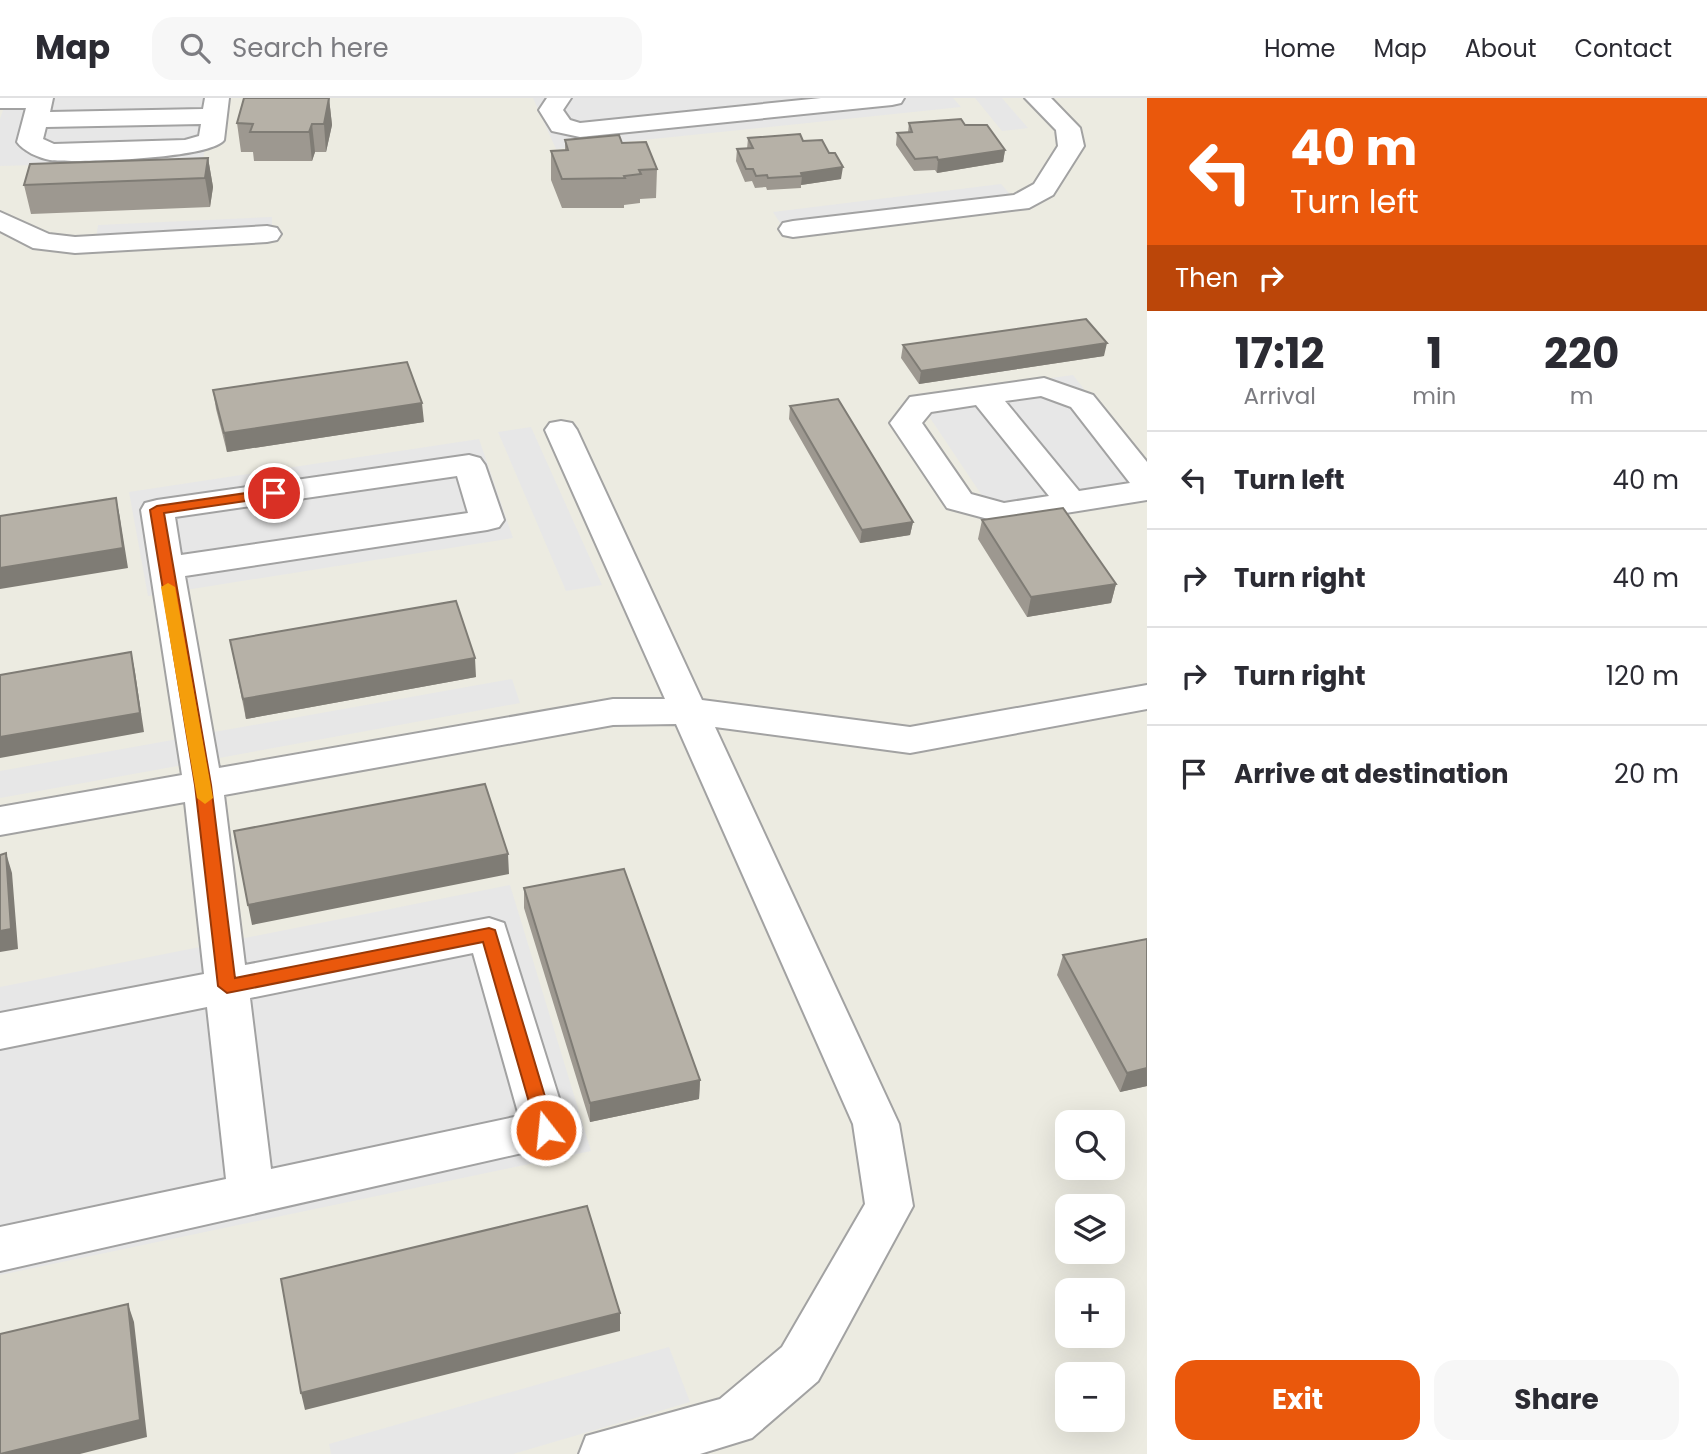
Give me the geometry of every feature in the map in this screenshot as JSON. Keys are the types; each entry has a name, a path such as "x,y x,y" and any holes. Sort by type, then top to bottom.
{"street":[{"path":"559,98 551,110 561,126 580,131 892,98"},
{"path":"793,229 1020,202 1044,189 1071,146 1068,128 1037,98"},
{"path":"0,101 39,106 30,142 50,152 187,148 211,140 216,107"},
{"path":"0,220 43,242 75,244 267,234"},
{"path":"1147,483 1082,401 1044,387 921,404 906,423 959,501 1003,513 1147,491"},
{"path":"984,396 1071,502"},
{"path":"561,430 876,1124 889,1206 800,1364 734,1420 605,1454"},
{"path":"165,568 488,520 469,465 157,510 165,568 203,785 251,1194"},
{"path":"0,821 613,712 689,711 910,740 1147,697"},
{"path":"0,1031 489,934 546,1130 0,1248"}],"shaded area":[{"path":"7,98 213,98 203,160 0,166 0,119"},
{"path":"533,98 953,98 961,107 556,149"},
{"path":"975,98 1002,98 1028,128 1002,131"},
{"path":"1001,184 1015,200 784,229 773,212"},
{"path":"272,217 272,231 96,239 98,225"},
{"path":"1073,375 1147,470 1147,495 997,518 916,397"},
{"path":"531,427 602,585 566,591 498,432"},
{"path":"479,439 513,538 148,596 129,492"},
{"path":"512,679 520,703 219,758 214,732"},
{"path":"178,739 183,765 0,798 0,771"},
{"path":"510,885 591,1151 0,1275 0,987"},
{"path":"669,1347 690,1402 513,1454 331,1454 329,1444"}],"building":[{"path":"244,98 329,98 324,124 312,124 309,132 250,132 253,124 237,123"},
{"path":"961,119 965,125 987,125 1005,150 938,160 937,157 915,159 897,133 912,132 909,123"},
{"path":"800,134 803,141 822,140 829,153 835,153 843,167 801,173 802,176 756,176 753,169 746,169 737,149 753,148 748,138"},
{"path":"619,135 622,143 646,142 657,169 639,170 641,174 624,176 625,178 562,179 551,151 568,150 565,140"},
{"path":"208,158 205,178 24,185 30,164"},
{"path":"1086,319 1107,343 921,371 903,345"},
{"path":"407,362 422,403 224,433 213,390"},
{"path":"838,399 913,522 862,530 790,406"},
{"path":"116,498 123,548 0,568 0,516"},
{"path":"1063,508 1116,584 1031,597 982,520"},
{"path":"456,601 475,658 243,699 230,640"},
{"path":"131,652 140,713 0,737 0,675"},
{"path":"485,784 508,854 248,905 234,831"},
{"path":"6,853 11,929 0,931 0,855"},
{"path":"624,869 700,1080 590,1103 524,888"},
{"path":"1147,939 1147,1068 1127,1073 1063,955"},
{"path":"587,1206 620,1313 301,1393 281,1279"},
{"path":"128,1304 140,1420 0,1454 0,1334"}],"slow traffic":[{"path":"168,587 205,798"}],"route":[{"path":"274,493 157,510 203,785 227,986 489,934 546,1130"}]}
